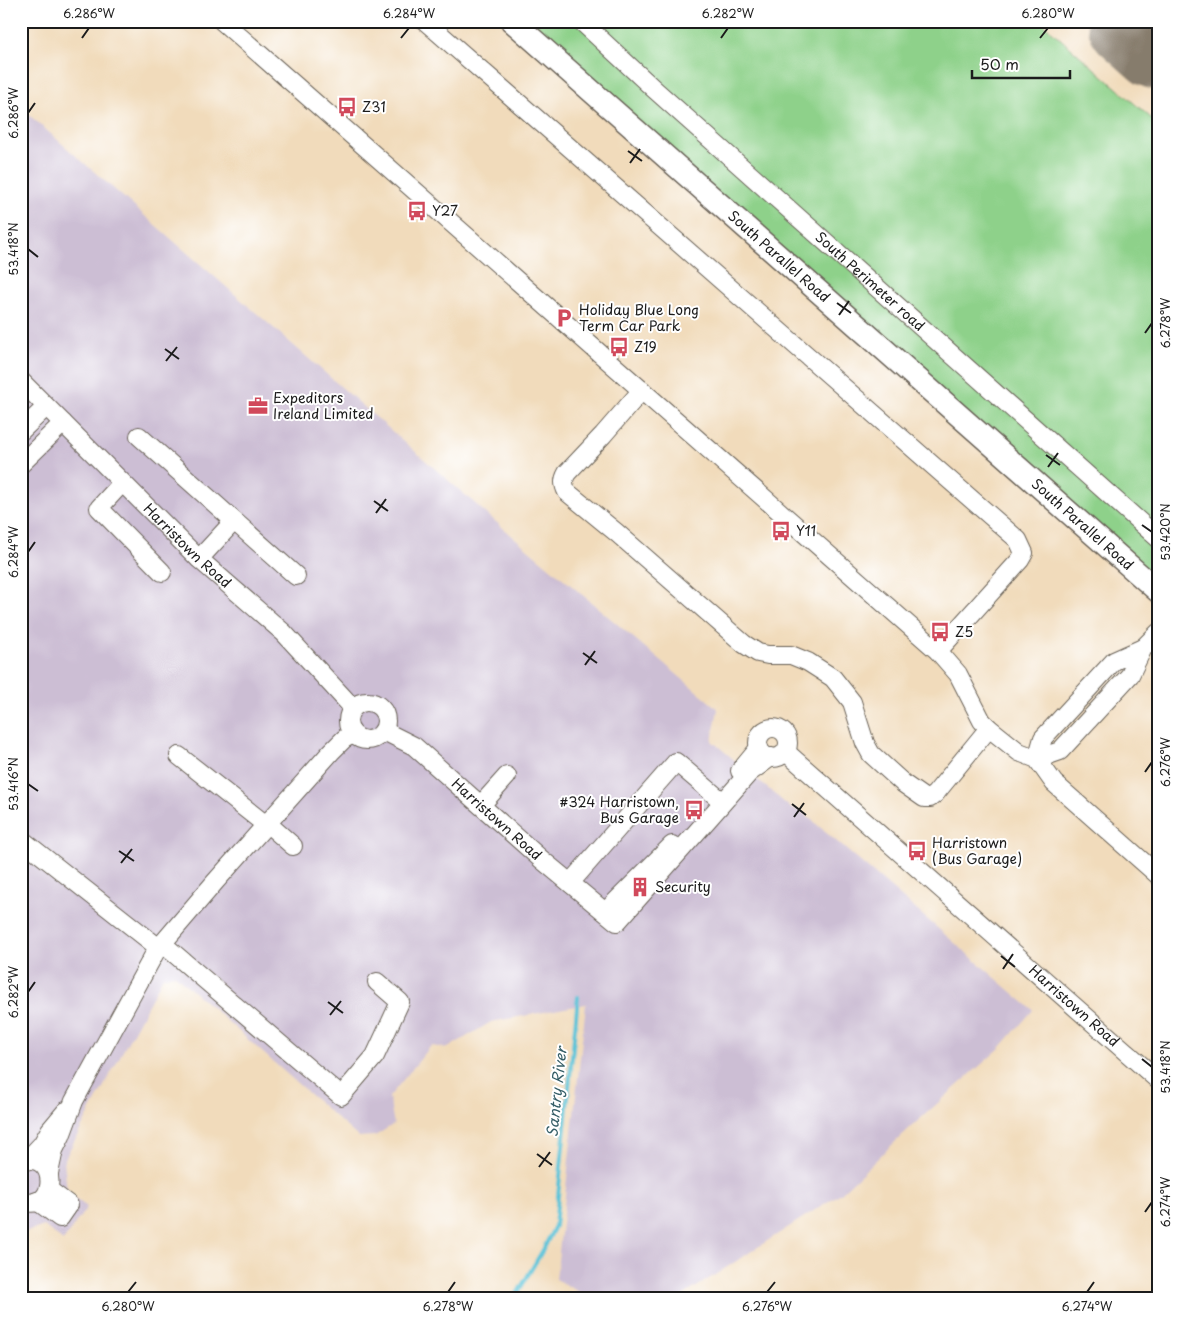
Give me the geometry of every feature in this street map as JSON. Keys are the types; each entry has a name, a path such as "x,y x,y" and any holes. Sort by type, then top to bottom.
{"main road":[{"name":"South Parallel Road","path":"512,21 1159,592"}],"street":[{"path":"222,21 938,650 958,674 982,721 1019,752 1037,759 1054,783 1159,876"},
{"path":"425,21 1018,540 1024,553 1020,560 938,650"},
{"name":"South Perimeter road","path":"581,21 654,89 1159,539"},
{"name":"Harristown Road","path":"21,381 199,559 284,633 353,708"},
{"path":"642,390 567,473 563,480 567,492 744,644 758,653 791,655 808,662 834,678 852,702 865,743 871,754 910,789 924,798 930,798 935,794 989,728"},
{"path":"21,431 46,407"},
{"path":"21,464 63,423"},
{"path":"139,436 296,576"},
{"path":"122,483 99,508 162,572"},
{"path":"199,559 234,521"},
{"path":"1037,759 1043,738 1114,661 1142,648 1159,632"},
{"path":"364,702 377,705 386,717 384,731 380,736 370,740 358,738 352,734 348,715 353,708 364,702"},
{"name":"Harristown Road","path":"384,731 414,746 611,917"},
{"path":"35,1197 74,1101 160,946 331,752 352,734"},
{"path":"611,917 645,871 717,797 772,752"},
{"path":"611,917 749,773 772,752"},
{"name":"Harristown Road","path":"772,752 1159,1081"},
{"path":"179,756 293,846"},
{"path":"570,883 676,762 717,797"},
{"path":"481,805 507,776"},
{"path":"21,839 160,946 341,1096 375,1056 400,1002 377,982"},
{"path":"24,1161 42,1144 50,1130 74,1101"},
{"path":"24,1161 39,1163 35,1197"}],"shaded area":[{"path":"21,108 503,528 718,709 712,741 792,809 800,810 1033,1010 1000,1048 912,1126 841,1193 678,1299 591,1299 556,1279 586,1004 491,1022 448,1048 431,1046 389,1097 394,1124 375,1136 358,1137 174,974 163,977 64,1160 67,1192 87,1207 63,1241 44,1226 21,1234"}],"green space":[{"path":"524,21 1040,21 1159,125 1159,585"}],"waterway":[{"name":"Santry River","path":"514,1299 555,1226 578,997"}],"runway":[{"path":"1131,21 1159,46"}],"place":[{"name":"Z31","path":"347,107"},
{"name":"Y27","path":"417,211"},
{"name":"Holiday Blue Long Term Car Park","path":"564,318"},
{"name":"Z19","path":"619,347"},
{"name":"Expeditors Ireland Limited","path":"258,406"},
{"name":"Y11","path":"781,531"},
{"name":"Z5","path":"940,632"},
{"name":"#324 Harristown, Bus Garage","path":"694,810"},
{"name":"Harristown (Bus Garage)","path":"917,851"},
{"name":"Security","path":"640,887"}]}
